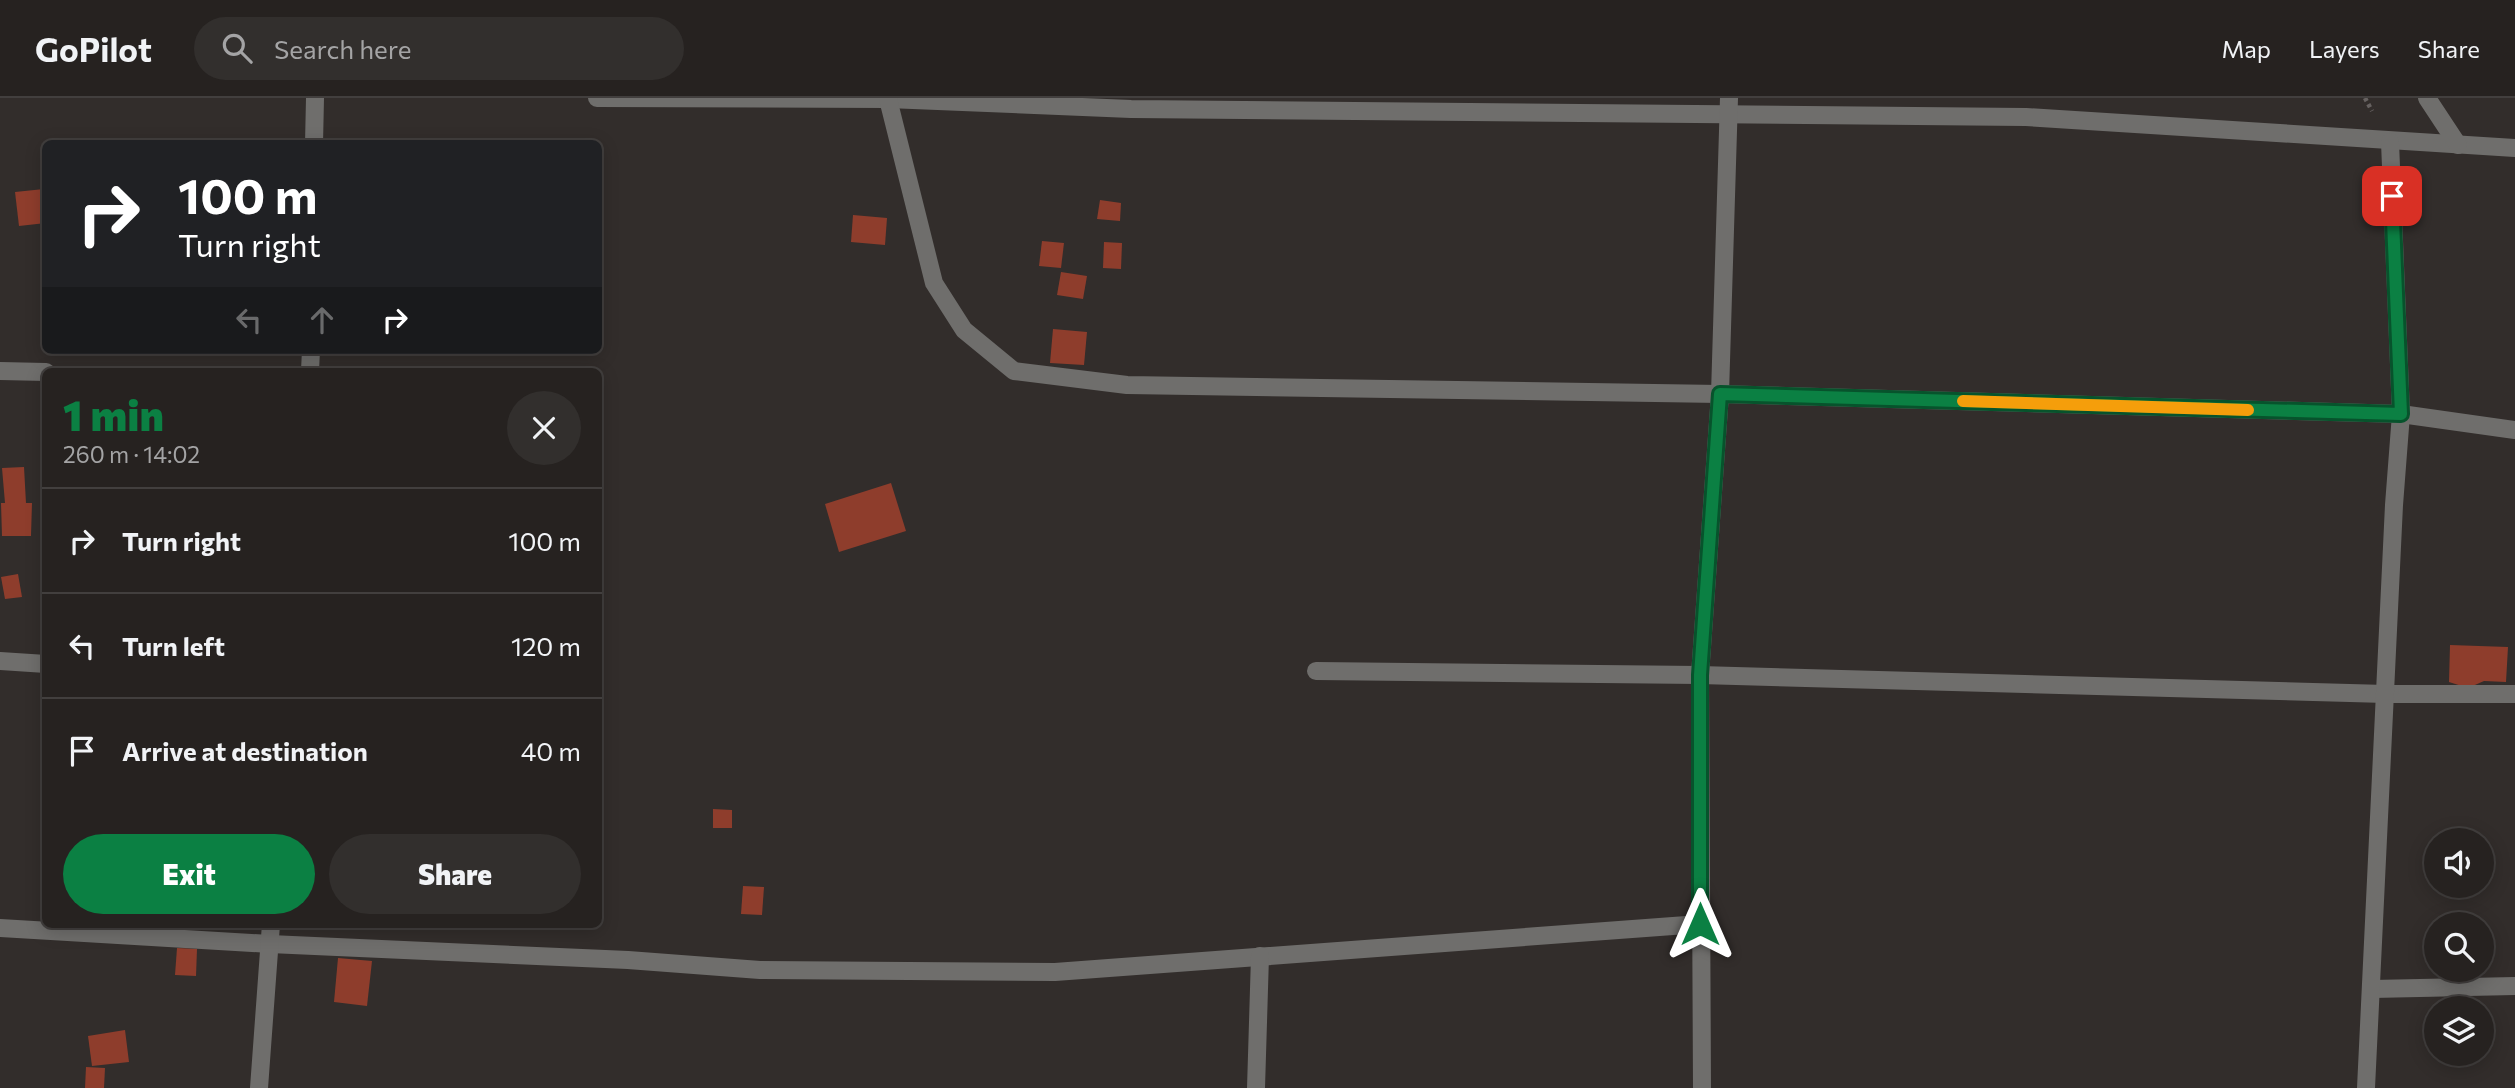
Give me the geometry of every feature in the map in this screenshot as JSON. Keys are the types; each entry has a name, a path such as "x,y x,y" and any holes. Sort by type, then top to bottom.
{"street":[{"path":"314,140 315,98"},
{"path":"597,98 888,99 1130,109 1728,106 2026,117 2515,148"},
{"path":"2427,98 2458,145"},
{"path":"888,99 934,284 964,330 1014,371 1127,385 1720,394 2401,414 2515,430"},
{"path":"1702,1088 1700,675 1720,394 1728,106"},
{"path":"2366,1088 2394,505 2401,414 2390,142"},
{"path":"0,371 42,372"},
{"path":"0,661 42,664"},
{"path":"1316,671 1700,675 2386,694 2515,694"},
{"path":"0,928 270,944 628,960 760,970 1055,972 1700,924"},
{"path":"259,1088 271,928"},
{"path":"1256,1088 1261,956"},
{"path":"2372,989 2515,986"}],"building":[{"path":"42,189 42,223 19,226 15,192"},
{"path":"1100,200 1121,203 1120,221 1097,219"},
{"path":"853,215 887,218 885,245 851,242"},
{"path":"1042,241 1064,243 1061,268 1039,266"},
{"path":"1104,242 1122,243 1121,269 1103,268"},
{"path":"1061,272 1087,276 1083,299 1057,295"},
{"path":"1053,329 1087,332 1084,365 1050,363"},
{"path":"24,467 26,503 32,503 31,536 2,536 1,503 5,503 2,468"},
{"path":"891,483 906,531 839,552 825,504"},
{"path":"18,574 22,597 5,599 1,577"},
{"path":"2450,645 2508,647 2506,682 2484,681 2468,688 2449,682"},
{"path":"713,809 732,810 732,828 713,828"},
{"path":"743,886 764,887 762,915 741,914"},
{"path":"177,948 197,949 196,976 175,975"},
{"path":"338,958 372,961 367,1006 334,1002"},
{"path":"125,1030 129,1062 92,1066 88,1036"},
{"path":"86,1067 105,1068 104,1088 85,1088"}],"slow traffic":[{"path":"1963,401 2248,410"}],"route":[{"path":"1700,924 1700,675 1720,394 2401,414 2392,196"}]}
